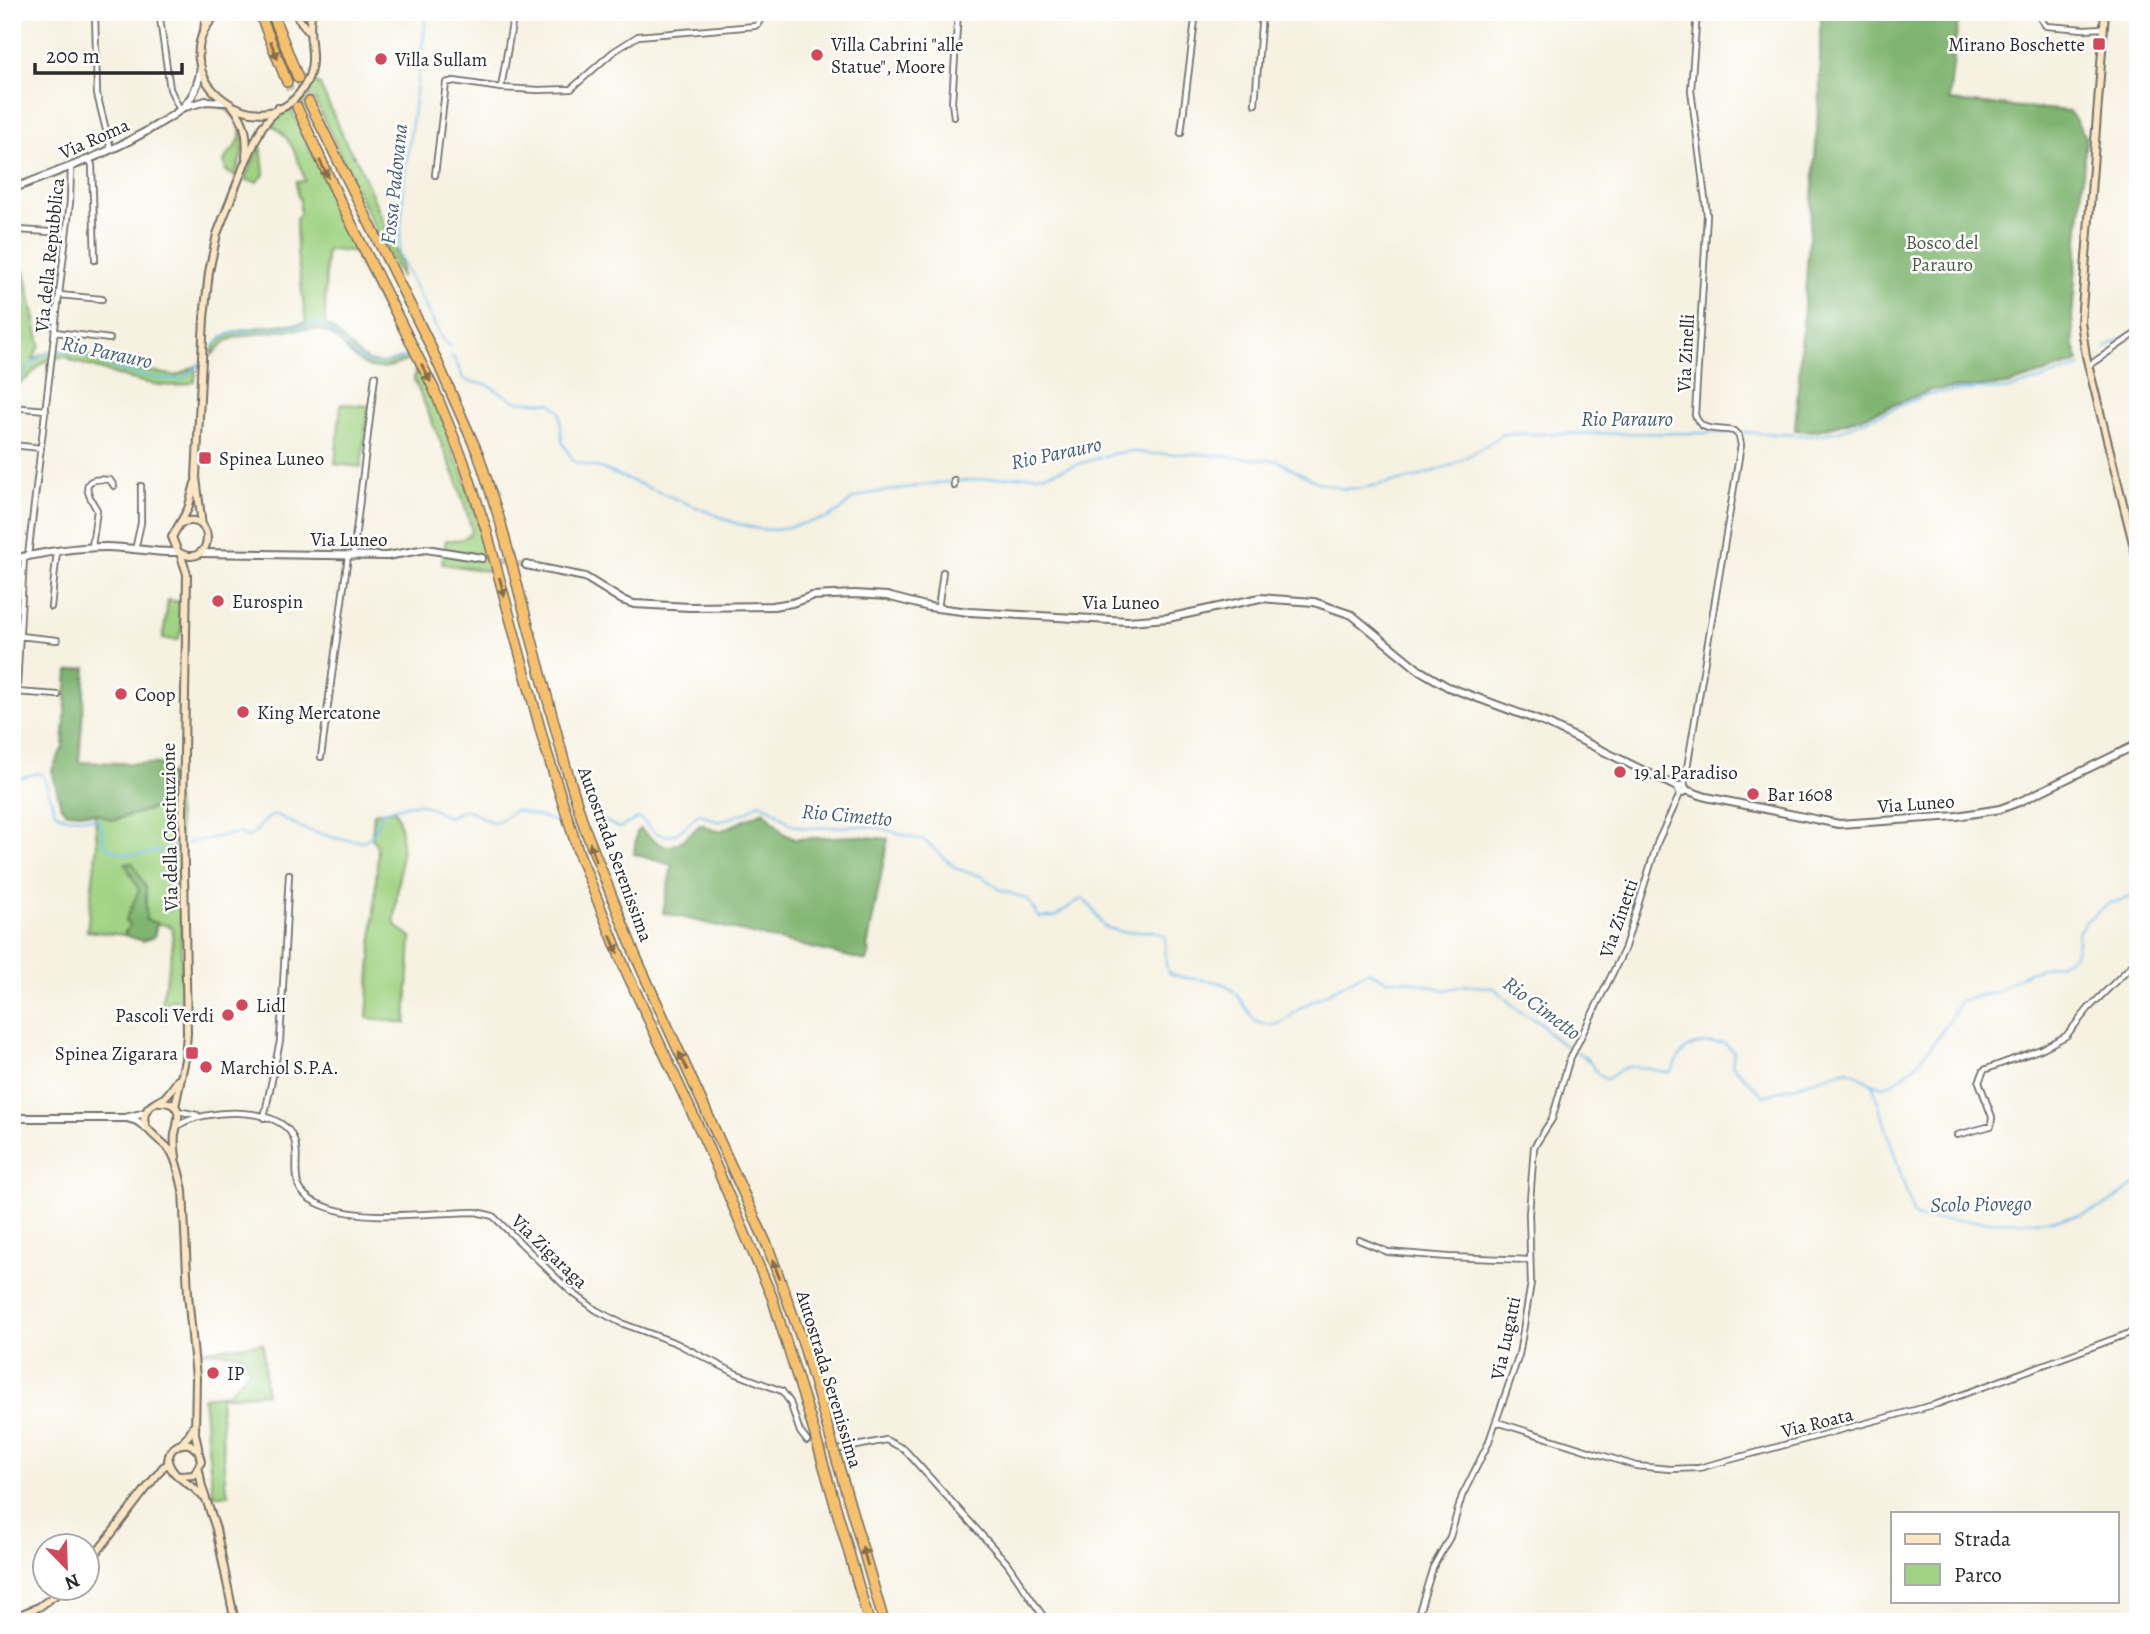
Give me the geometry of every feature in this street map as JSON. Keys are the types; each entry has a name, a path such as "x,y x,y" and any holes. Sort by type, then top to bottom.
{"highway":[{"path":"273,15 298,78"},
{"path":"261,19 287,82"},
{"name":"Autostrada Serenissima","path":"309,102 429,343 479,456 501,524 565,764 589,840 636,957 746,1195 772,1259 803,1343 884,1622"},
{"name":"Autostrada Serenissima","path":"297,107 339,199 434,389 463,460 486,529 559,794 579,854 625,969 707,1145 772,1297 869,1622"}],"main road":[{"path":"206,12 200,50 201,67 209,86 233,107 256,112 278,108"},
{"path":"204,34 219,12"},
{"path":"294,12 304,24 311,40"},
{"path":"196,477 202,526 207,540 198,554 187,556 179,553 172,543 173,531 181,523 191,500 196,477 204,318 209,272 220,224 261,127 278,108 297,95 306,83 313,63 312,12"},
{"path":"2105,12 2081,309 2082,334 2138,563"},
{"path":"233,107 243,121 246,132 245,163"},
{"path":"181,523 192,521 202,526"},
{"name":"Via della Costituzione","path":"176,1109 187,1033 183,840 187,574 179,553"},
{"name":"Via della Costituzione","path":"187,574 198,554"},
{"name":"Via della Costituzione","path":"158,1102 180,1079"},
{"path":"176,1163 167,1146 146,1128 145,1112 158,1102 166,1102 176,1109 178,1128 174,1147 183,1190 197,1410 195,1433 201,1462 199,1470 216,1529 235,1622"},
{"path":"158,1137 168,1136 178,1128"},
{"path":"102,1546 168,1464 170,1451 181,1444 192,1429 197,1410"},
{"path":"181,1444 192,1445 200,1453"},
{"path":"168,1464 176,1475 192,1484 207,1501"},
{"path":"153,1480 176,1475 190,1476 199,1470"},
{"path":"12,1618 46,1602"}],"street":[{"path":"94,12 97,94 111,150"},
{"path":"159,12 170,89 181,109"},
{"path":"501,88 514,12"},
{"path":"435,176 446,83 454,81 501,88 571,89 613,52 638,36 755,26 766,12 803,12"},
{"path":"954,117 952,102 958,12"},
{"path":"1181,133 1196,12"},
{"path":"1255,104 1262,12"},
{"name":"Via Zinelli","path":"1682,789 1741,445 1739,436 1734,431 1700,426 1695,415 1707,215 1691,90 1698,12"},
{"path":"2040,12 2040,18 2046,26 2104,28"},
{"path":"181,109 195,91 201,67"},
{"path":"181,109 206,101 225,102"},
{"name":"Via Roma","path":"12,189 111,150 181,109"},
{"path":"89,159 92,165 95,260"},
{"name":"Via della Repubblica","path":"14,741 15,665 71,192 71,166"},
{"path":"18,230 66,233"},
{"path":"59,295 102,299"},
{"path":"55,332 110,339"},
{"path":"2088,366 2138,332"},
{"path":"321,757 375,376"},
{"path":"12,407 46,410"},
{"path":"12,445 41,448"},
{"path":"92,548 97,510 88,497 87,488 90,482 97,479 110,480 114,486"},
{"path":"135,551 141,523 141,486"},
{"path":"207,540 215,552"},
{"path":"157,553 167,549 172,543"},
{"path":"12,559 57,551 111,547 179,553"},
{"name":"Via Luneo","path":"198,554 215,552 390,556 426,550 482,558"},
{"path":"51,607 57,551"},
{"name":"Via Luneo","path":"526,565 585,577 622,600 648,606 774,606 811,596 844,594 887,596 938,609 998,615 1128,621 1168,618 1260,598 1300,600 1331,606 1352,615 1433,679 1548,724 1682,789 1706,797 1839,824 1957,817 2000,809 2138,744"},
{"path":"938,609 943,572"},
{"path":"19,636 57,640"},
{"path":"16,692 58,695"},
{"name":"Via Zinetti","path":"1574,1051 1624,950 1658,841 1682,789"},
{"path":"264,1118 281,1041 289,874"},
{"path":"1957,1135 1991,1126 1992,1117 1979,1082 1984,1070 2041,1049 2066,1036 2089,1008 2138,959"},
{"name":"Via Lugatti","path":"1416,1622 1433,1567 1450,1536 1462,1496 1497,1422 1519,1355 1531,1283 1529,1214 1533,1151 1538,1138 1552,1119 1574,1051"},
{"name":"Via Zigaraga","path":"176,1109 185,1114 201,1116 236,1112 264,1118 290,1131 295,1143 298,1186 304,1195 337,1210 367,1214 477,1212 493,1216 569,1290 596,1311 676,1343 737,1374 782,1391 790,1402 800,1432 807,1441"},
{"path":"125,1118 145,1112"},
{"name":"Via Zigaraga","path":"178,1128 201,1116"},
{"path":"12,1118 125,1118 137,1121 146,1128"},
{"path":"1359,1240 1388,1252 1530,1259"},
{"name":"Via Roata","path":"1497,1422 1636,1466 1699,1468 1937,1404 2138,1330"},
{"path":"842,1449 886,1440 904,1449 993,1546 1047,1622"}],"green space":[{"name":"Bosco del Parauro","path":"1820,12 1959,12 1949,101 2069,111 2086,137 2072,317 2074,346 2079,362 2007,385 1931,390 1858,419 1815,431 1795,430 1820,91"},
{"path":"314,82 320,85 347,145 359,164 401,263 401,277 363,204 315,100 291,109 397,325 397,339 353,251 326,250 325,324 371,362 388,362 412,355 413,358 393,366 376,368 361,363 333,336 317,329 237,337 226,341 212,355 216,345 224,337 236,332 266,326 306,323 297,253 296,218 300,214 300,198 296,182 305,181 289,142 270,124 299,100"},
{"path":"221,106 238,118 242,127 243,146 235,176 226,171 224,162 238,142 239,124 232,114"},
{"path":"261,143 264,175 257,182 244,180"},
{"path":"25,271 40,345 32,360 51,352 72,352 111,365 112,360 137,369 176,376 196,366 195,381 167,386 150,384 71,361 71,358 60,357 44,362 27,378 12,387 12,272"},
{"path":"416,364 441,414 453,455 461,468 493,572 442,564 446,540 464,538 472,530 456,478 414,379"},
{"path":"341,404 369,406 361,467 335,464"},
{"path":"168,600 183,602 178,640 163,639"},
{"path":"86,668 79,762 162,764 170,773 176,802 111,820 99,814 67,812 61,807 52,770 63,747 68,671"},
{"path":"176,802 179,827 182,1001 170,1000 160,1010 172,951 173,929 146,921 146,888 126,864 140,890 126,921 130,923 124,935 87,931 97,844 95,813 115,820"},
{"path":"395,810 399,822 401,851 395,925 411,937 406,1023 367,1018 378,852 372,838 374,813"},
{"path":"764,811 783,833 794,839 856,836 888,839 867,948 870,951 867,961 663,913 672,865 634,854 637,831 640,829 658,843 672,846 701,824 715,831 723,830"},
{"path":"125,863 133,863 146,888 146,920 157,923 154,937 143,941 124,935 130,924 125,922 139,890"},
{"path":"263,1343 266,1393 220,1397 225,1483 229,1495 213,1495 203,1397 227,1394 249,1371 244,1357 234,1353 198,1351"}],"waterway":[{"name":"Fossa Padovana","path":"427,12 404,181 399,255 442,339 450,346"},
{"name":"Rio Parauro","path":"215,345 223,336 232,333 318,324 333,333 364,361 376,364 406,357"},
{"name":"Rio Parauro","path":"2105,348 2138,329"},
{"name":"Rio Parauro","path":"12,380 43,355 57,351 71,352 119,370 159,378 183,378 199,364"},
{"name":"Rio Parauro","path":"451,357 467,381 488,385 515,401 551,403 560,411 562,442 574,462 600,468 735,523 759,529 776,530 827,518 840,511 851,500 867,494 938,483 1047,474 1111,454 1130,451 1278,461 1317,482 1344,489 1415,478 1452,465 1502,434 1731,433"},
{"name":"Rio Parauro","path":"1742,432 1813,436 1842,430 1928,394 1980,389 2006,390 2081,367"},
{"path":"12,778 38,773 43,775 55,812 65,817 96,819 101,825 104,844 113,850 132,855 182,845"},
{"path":"187,843 238,833 248,837 264,821 277,815 304,829 339,839 364,841 374,834 381,813 418,803 448,817 468,810 491,822 499,821 515,810 555,821"},
{"name":"Rio Cimetto","path":"593,824 607,822 619,828 639,818 654,832 669,835 680,831 699,813 719,822 747,812 759,803 771,808 792,825 805,828 879,828 925,841 957,869 981,876 1001,890 1027,899 1039,917 1054,917 1082,898 1104,927 1122,932 1153,931 1165,936 1166,965 1169,973 1224,984 1237,996 1256,1022 1271,1025 1282,1023 1300,1008 1368,971 1387,980 1406,980 1445,990 1466,985 1494,988 1520,1012 1541,1023 1551,1036 1572,1050"},
{"name":"Rio Cimetto","path":"1577,1052 1605,1079 1629,1067 1670,1073 1681,1054 1691,1047 1724,1043 1734,1052 1732,1065 1764,1096 1847,1070 1873,1084 1888,1085 1912,1068 1925,1054 1960,1001 1996,992 2028,972 2061,963 2075,954 2078,933 2084,923 2108,904 2132,897 2138,888"},
{"name":"Scolo Piovego","path":"1872,1083 1914,1216 1921,1219 2014,1222 2063,1218 2085,1214 2102,1207 2138,1183"}],"tunnel":[{"path":"298,78 309,102"},
{"path":"287,82 297,107"},
{"path":"482,558 526,565"},
{"path":"807,1441 817,1448 834,1450"}],"place":[{"name":"Mirano Boschette","path":"2099,44"},
{"name":"Villa Cabrini \"alle Statue\", Moore","path":"817,55"},
{"name":"Villa Sullam","path":"381,59"},
{"name":"Spinea Luneo","path":"205,458"},
{"name":"Eurospin","path":"218,601"},
{"name":"Coop","path":"121,694"},
{"name":"King Mercatone","path":"243,712"},
{"name":"19 al Paradiso","path":"1620,772"},
{"name":"Bar 1608","path":"1753,794"},
{"name":"Lidl","path":"242,1005"},
{"name":"Pascoli Verdi","path":"228,1015"},
{"name":"Spinea Zigarara","path":"192,1053"},
{"name":"Marchiol S.P.A.","path":"206,1067"},
{"name":"IP","path":"213,1373"}]}
